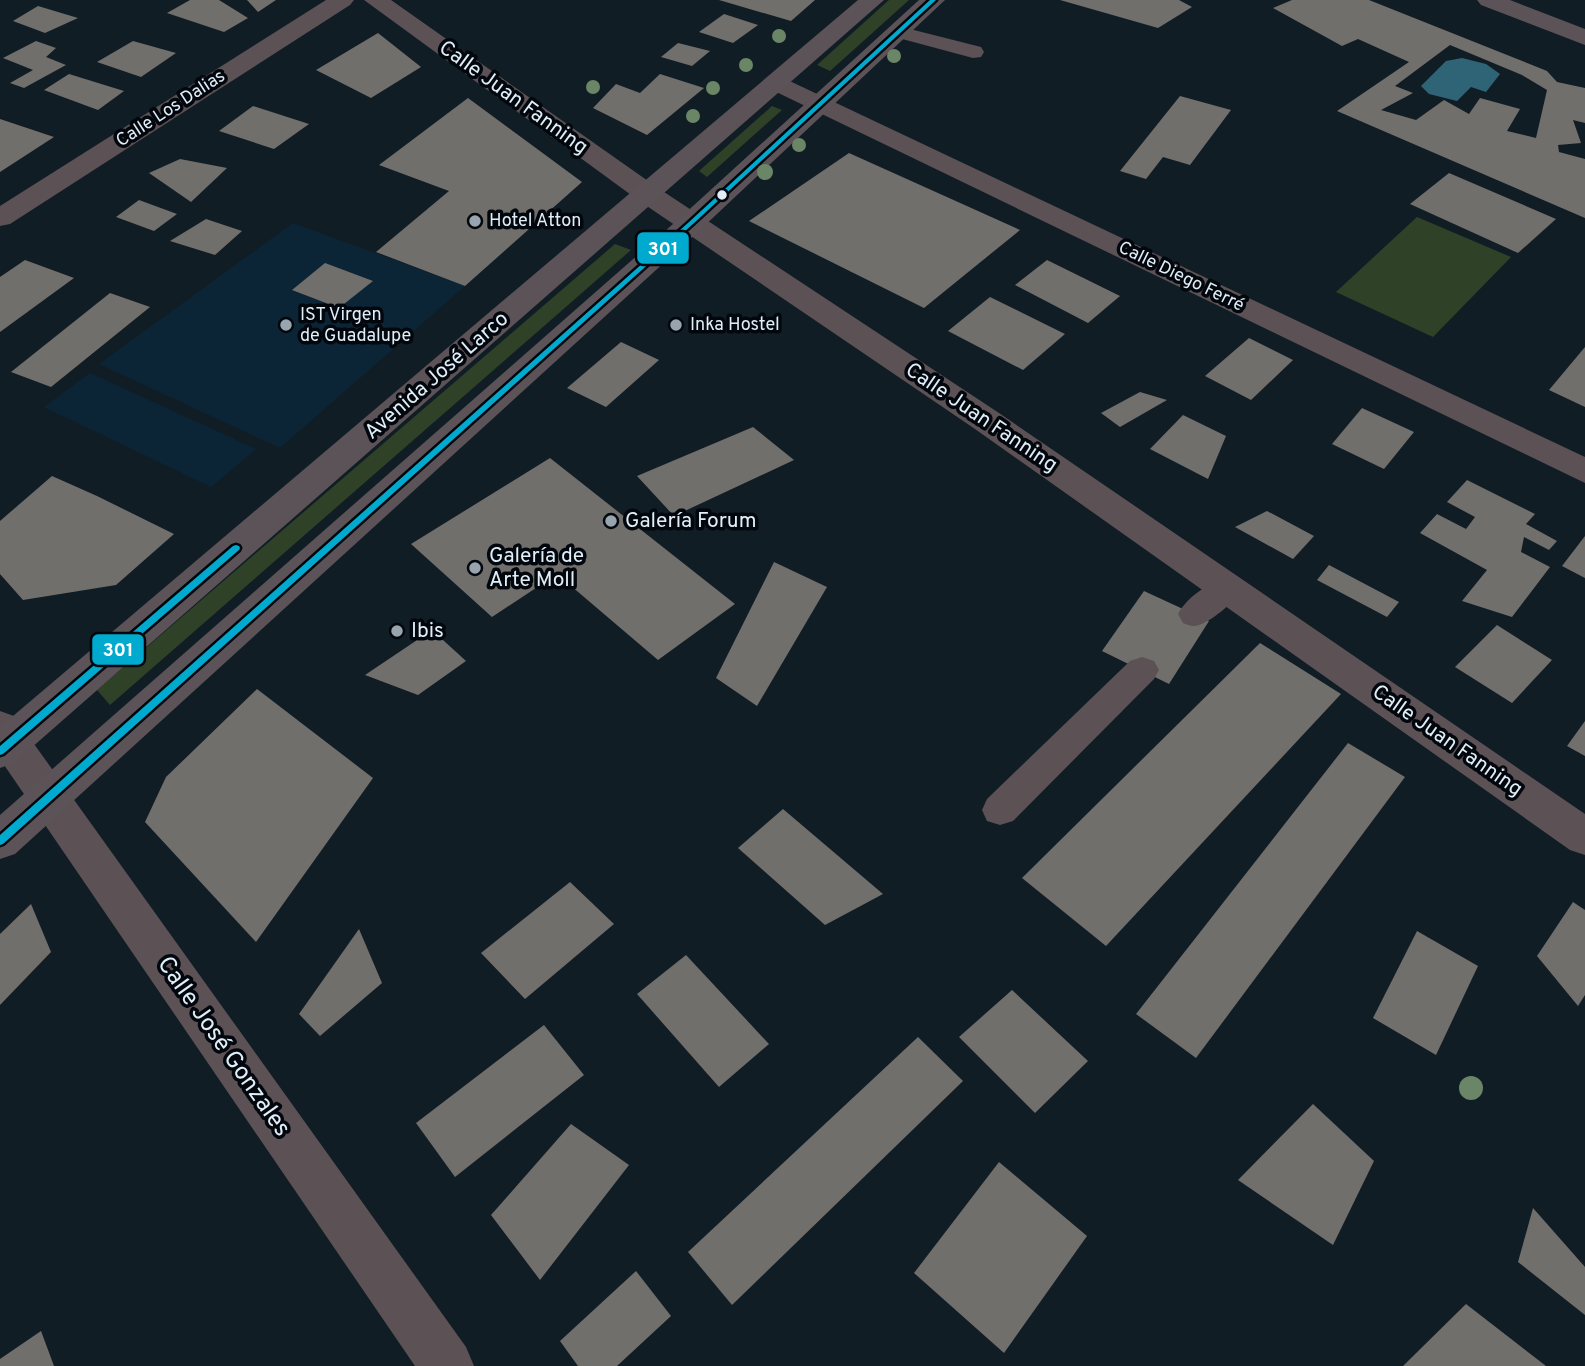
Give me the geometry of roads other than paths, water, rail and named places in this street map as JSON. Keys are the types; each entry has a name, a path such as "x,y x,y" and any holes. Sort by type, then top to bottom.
{"main road":[{"name":"Avenida José Larco","path":"3,740 648,194 872,0"},
{"path":"0,841 691,223 933,0"},
{"path":"1489,0 1585,38"}],"street":[{"name":"Calle Los Dalias","path":"0,218 342,0"},
{"name":"Calle Juan Fanning","path":"376,0 648,194 987,421 1585,837"},
{"name":"Calle Diego Ferré","path":"777,83 1585,471"},
{"name":"Calle José Gonzales","path":"3,740 49,797 447,1366"}],"lane":[{"path":"903,28 976,48"},
{"path":"1194,614 1228,588"},
{"path":"1000,810 1142,670"}],"place":[{"name":"Hotel Atton","path":"475,221"},
{"name":"IST Virgen de Guadalupe","path":"286,325"},
{"name":"Inka Hostel","path":"676,325"},
{"name":"Galería Forum","path":"611,521"},
{"name":"Galería de Arte Moll","path":"475,568"},
{"name":"Ibis","path":"397,631"}]}
